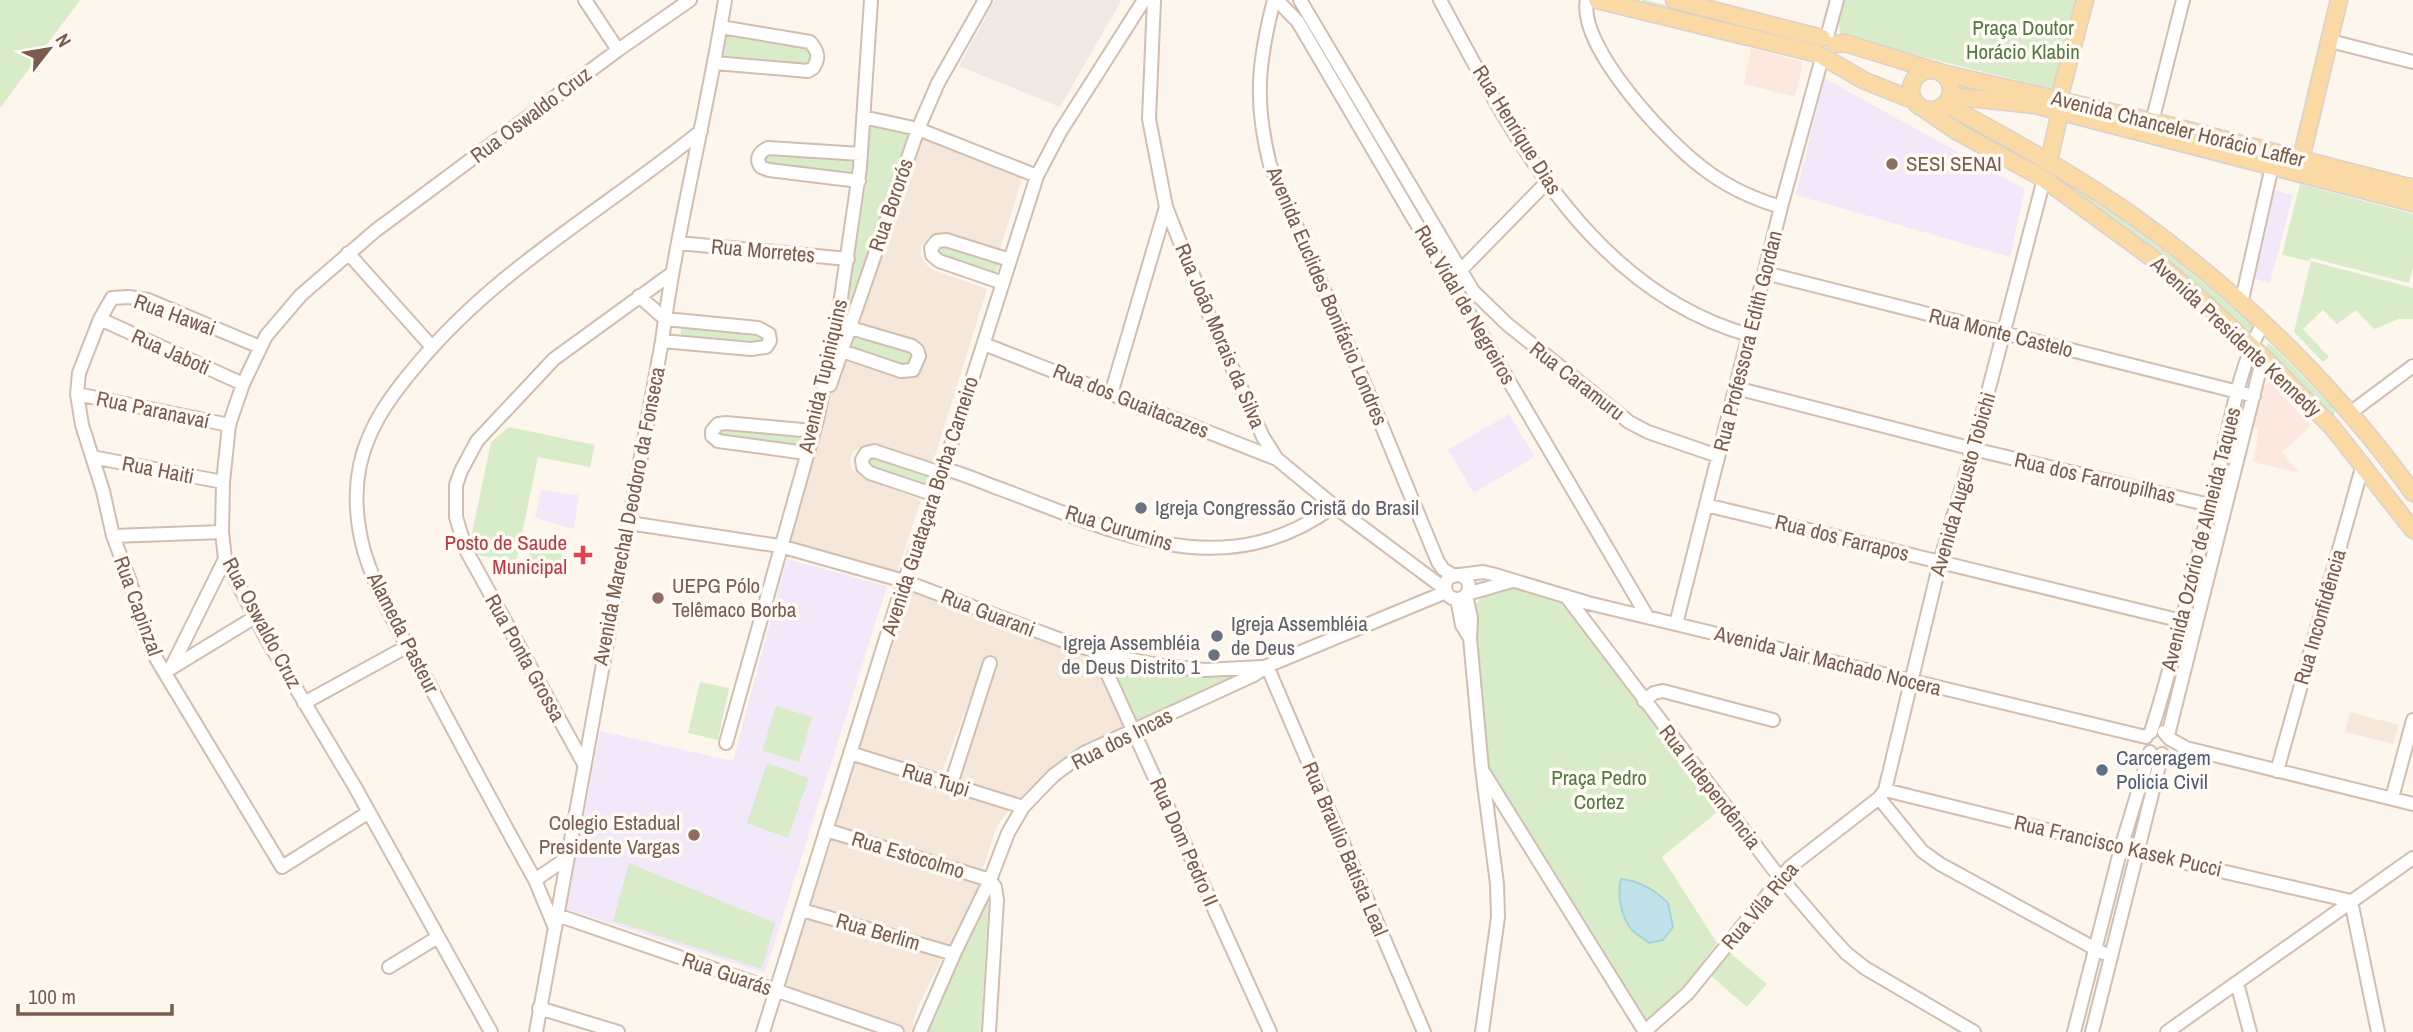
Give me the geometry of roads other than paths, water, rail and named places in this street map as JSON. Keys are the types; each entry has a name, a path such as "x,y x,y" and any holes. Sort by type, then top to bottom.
{"main road":[{"path":"1597,0 1821,57"},
{"name":"Avenida Chanceler Horácio Laffer","path":"1674,0 1845,43 2057,107 2299,165 2413,188"},
{"path":"2046,160 2085,0"},
{"path":"2299,165 2339,0"},
{"path":"1821,57 1816,45 1828,40"},
{"name":"Avenida Presidente Kennedy","path":"1821,57 1865,81 1919,104 1956,131 2044,179 2152,258 2257,351 2332,427 2413,530"},
{"path":"1936,71 1950,83 1948,100 1939,108 1919,104 1910,89 1912,80 1919,72 1936,71"},
{"name":"Avenida Presidente Kennedy","path":"1948,100 2136,218 2241,304 2325,384 2390,461 2413,493"},
{"name":"Avenida Chanceler Horácio Laffer","path":"1948,100 2057,107 2152,122 2299,165 2413,203"}],"street":[{"path":"585,0 618,50"},
{"name":"Rua Oswaldo Cruz","path":"491,1032 369,812 303,703 225,559 222,531 223,482 229,425 243,384 260,347 301,295 348,253 618,50 690,0"},
{"name":"Avenida Marechal Deodoro da Fonseca","path":"536,1032 662,341 671,274 715,63 725,0"},
{"name":"Avenida Tupiniquins","path":"726,743 843,326 848,259 859,181 871,0"},
{"name":"Rua Bororós","path":"815,425 842,351 843,326 918,130 938,82 985,0"},
{"name":"Avenida Guataçara Borba Carneiro","path":"763,1032 904,581 935,495 1037,176 1060,132 1144,0"},
{"name":"Rua João Morais da Silva","path":"1154,0 1149,119 1166,207 1246,404 1277,459 1334,506 1456,594"},
{"name":"Rua Vidal de Negreiros","path":"1275,0 1298,22 1455,276"},
{"name":"Avenida Euclides Bonifácio Londres","path":"1275,0 1262,47 1258,83 1262,135 1270,164 1360,373 1437,562 1443,569 1467,581 1456,594"},
{"name":"Rua Vidal de Negreiros","path":"1300,0 1647,616"},
{"name":"Rua Henrique Dias","path":"1440,0 1498,108 1546,183 1598,241 1660,296 1692,314 1749,335"},
{"path":"1587,0 1586,15 1590,30 1610,65 1643,111 1668,138 1704,169 1735,188 1765,202 1781,206"},
{"path":"1828,40 1837,0"},
{"path":"2152,122 2183,0"},
{"path":"715,63 800,71 813,68 817,62 816,48 810,42 721,27"},
{"path":"2330,41 2413,62"},
{"name":"Rua Professora Edith Gordan","path":"1676,624 1821,57"},
{"path":"863,117 918,130 1037,176"},
{"name":"Alameda Pasteur","path":"555,929 535,880 374,582 364,551 356,502 358,475 368,437 386,406 432,346 468,308 701,131"},
{"path":"859,181 769,170 761,167 758,158 760,153 768,148 861,154"},
{"path":"672,155 695,163"},
{"path":"2241,304 2270,175"},
{"name":"Avenida Augusto Tobichi","path":"1882,794 1940,562 1973,449 2044,179"},
{"path":"1455,276 1546,183"},
{"path":"1111,394 1166,207"},
{"path":"1003,283 939,261 932,255 932,248 937,241 946,240 1010,260"},
{"name":"Rua Morretes","path":"678,243 848,259"},
{"path":"348,253 432,346"},
{"name":"Rua Monte Castelo","path":"1765,273 2253,396"},
{"name":"Rua Ponta Grossa","path":"584,764 466,550 456,517 456,485 477,441 554,359 671,274"},
{"name":"Rua Caramuru","path":"1455,276 1507,324 1609,407 1648,432 1718,456"},
{"name":"Rua Hawai","path":"100,320 112,298 129,296 148,300 260,347"},
{"path":"639,296 665,319 758,328 769,334 770,341 766,347 751,349 662,341"},
{"name":"Rua Jaboti","path":"100,320 243,384"},
{"name":"Rua Capinzal","path":"100,320 79,373 77,394 82,425 113,536 130,581 142,625 282,867 369,812"},
{"path":"2257,351 2263,323"},
{"path":"842,351 901,371 913,370 919,356 918,350 912,345 843,326"},
{"name":"Rua dos Guaitacazes","path":"984,344 1277,459"},
{"name":"Avenida Ozório de Almeida Taques","path":"2148,735 2182,621 2238,393 2257,351"},
{"name":"Avenida Ozório de Almeida Taques","path":"2092,1032 2253,396 2257,351"},
{"path":"2350,413 2413,366"},
{"name":"Rua dos Farroupilhas","path":"1736,387 1973,449 2210,505"},
{"name":"Rua Paranavaí","path":"77,394 229,425"},
{"path":"806,453 718,441 712,436 712,431 718,424 726,423 815,425"},
{"name":"Rua Curumins","path":"935,495 870,472 863,467 862,460 866,453 874,451 942,471 1131,535 1172,546 1201,550 1259,543 1314,521 1334,506"},
{"name":"Rua Haiti","path":"93,457 223,482"},
{"name":"Rua Inconfidência","path":"2277,771 2363,464"},
{"name":"Rua dos Farrapos","path":"1706,505 2182,621"},
{"name":"Rua Guarani","path":"629,523 780,547 904,581 1098,653 1164,666 1205,670 1267,666"},
{"path":"113,536 222,531"},
{"path":"168,671 225,559"},
{"name":"Avenida Jair Machado Nocera","path":"1457,575 1483,572 1566,596 1910,681 2148,735 2160,730 2163,746"},
{"path":"1457,575 1447,580 1456,594 1462,625 1470,638 1482,769 1497,884 1498,917 1482,1032"},
{"name":"Rua dos Incas","path":"920,1032 990,880 1008,833 1023,807 1054,775 1084,753 1254,676 1267,666 1456,594 1512,581"},
{"name":"Rua Independência","path":"1566,596 1780,877 1827,932 1856,961 1894,987 1973,1032"},
{"path":"168,671 255,617"},
{"path":"303,703 408,646"},
{"name":"Rua Dom Pedro II","path":"1098,653 1269,1032"},
{"path":"951,784 990,663"},
{"name":"Rua Braulio Batista Leal","path":"1267,666 1424,1032"},
{"path":"1644,701 1654,693 1663,691 1773,720"},
{"path":"2392,798 2413,720"},
{"path":"2148,735 2146,747 2186,748 2411,802"},
{"name":"Avenida Ozório de Almeida Taques","path":"2074,1032 2121,848 2163,746"},
{"name":"Rua Tupi","path":"850,753 1023,807"},
{"path":"1482,769 1644,1032"},
{"path":"1882,794 1922,851 1940,864 2110,958"},
{"name":"Rua Francisco Kasek Pucci","path":"1882,794 2351,901"},
{"name":"Rua Vila Rica","path":"1644,1032 1688,993 1769,895 1780,877 1882,794"},
{"name":"Rua Estocolmo","path":"826,830 990,880"},
{"path":"535,880 568,858"},
{"path":"2167,1032 2413,858"},
{"path":"989,1032 997,900 995,887 990,880"},
{"path":"2351,901 2378,1032"},
{"name":"Rua Berlim","path":"802,910 954,954"},
{"name":"Rua Guarás","path":"557,915 897,1032"},
{"path":"389,967 438,937"},
{"path":"2238,983 2250,1032"},
{"path":"540,1008 618,1032"}],"water":[{"path":"1621,879 1646,887 1668,903 1673,927 1663,940 1649,943 1631,929 1621,905"}],"place":[{"name":"SESI SENAI","path":"1892,164"},
{"name":"Igreja Congressão Cristã do Brasil","path":"1141,508"},
{"name":"Posto de Saude Municipal","path":"583,555"},
{"name":"UEPG Pólo Telêmaco Borba","path":"658,598"},
{"name":"Igreja Assembléia de Deus","path":"1217,636"},
{"name":"Igreja Assembléia de Deus Distrito 1","path":"1214,655"},
{"name":"Carceragem Policia Civil","path":"2102,770"},
{"name":"Colegio Estadual Presidente Vargas","path":"694,835"}],"park label":[{"name":"Praça Doutor Horácio Klabin","path":"2023,40"},
{"name":"Praça Pedro Cortez","path":"1599,790"}]}
